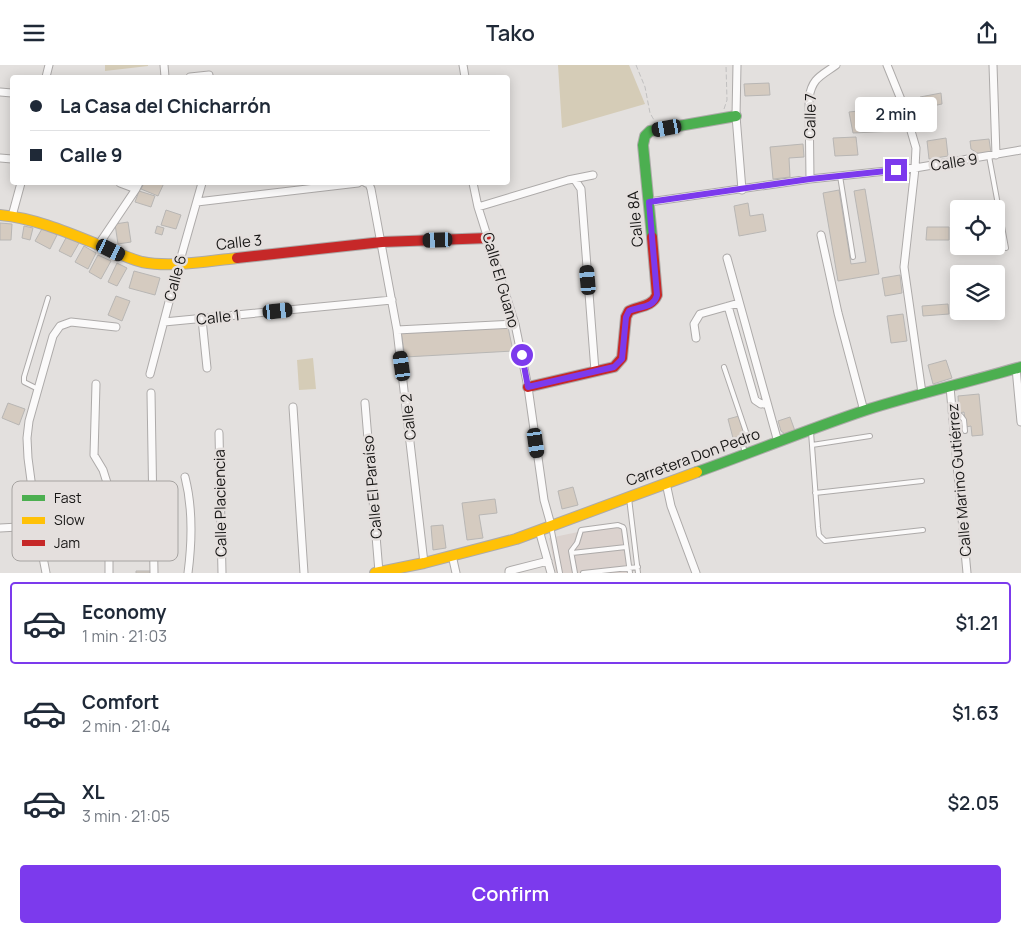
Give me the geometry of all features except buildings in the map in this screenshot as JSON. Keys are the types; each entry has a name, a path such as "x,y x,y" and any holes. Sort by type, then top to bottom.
{"street":[{"path":"737,65 736,116 742,190"},
{"name":"Calle 7","path":"810,179 809,98 811,86 815,80 836,65"},
{"path":"887,65 904,107 916,148 904,267 922,393"},
{"path":"992,155 993,65"},
{"name":"Calle 8A","path":"595,371 614,367 622,359 626,317 629,311 650,305 656,301 643,145 645,136 650,131 736,116"},
{"name":"Calle 9","path":"649,202 810,179 915,168 1021,150"},
{"path":"478,207 568,180 594,175"},
{"path":"528,387 595,371 581,189 575,180"},
{"path":"12,216 20,185"},
{"name":"Calle 6","path":"150,374 201,185"},
{"path":"197,202 299,186 319,185"},
{"name":"Calle 2","path":"368,185 371,189 382,242 397,330 424,563"},
{"name":"Calle El Guano","path":"473,185 478,207 515,324 528,387 544,500 551,525"},
{"path":"99,244 137,186"},
{"name":"Calle 3","path":"0,215 12,216 60,229 124,256 143,261 179,264 382,242 489,238"},
{"path":"821,235 838,313 864,411"},
{"path":"727,258 778,442"},
{"name":"Calle 1","path":"164,322 392,300"},
{"path":"696,338 694,324 700,314 738,303"},
{"path":"728,306 755,400 761,404 767,403"},
{"path":"202,319 207,368"},
{"path":"31,481 27,438 29,421 53,336 60,326 71,322 116,327"},
{"path":"397,330 515,324"},
{"path":"1019,368 1021,422"},
{"name":"Carretera Don Pedro","path":"377,572 424,563 516,539 864,411 922,393 1019,368"},
{"path":"96,383 94,455 103,470 106,481"},
{"name":"Calle Marino Gutiérrez","path":"950,387 967,573"},
{"path":"150,393 152,481"},
{"name":"Calle El Paraíso","path":"365,403 377,572"},
{"path":"293,407 304,573"},
{"name":"Calle Placiencia","path":"219,433 222,573"},
{"path":"185,477 190,511 188,573"},
{"path":"666,483 671,506 696,573"},
{"path":"540,530 550,573"},
{"path":"452,555 456,573"},
{"path":"510,573 509,571 548,561"}],"lane":[{"path":"992,155 1006,247"},
{"path":"840,176 853,257"},
{"path":"38,389 24,382 24,377 48,298"},
{"path":"724,367 746,432 743,445 745,454"},
{"path":"952,414 961,416 964,420 964,431"},
{"path":"811,430 818,527 820,535 825,541 923,530"},
{"path":"812,445 870,436"},
{"path":"815,493 922,481"},
{"path":"629,496 638,573"},
{"path":"551,525 560,573"},
{"path":"575,573 572,549 577,543 581,530 618,525 623,527 630,573"},
{"path":"572,553 626,547"},
{"path":"583,573 638,567"}],"path":[{"path":"636,65 645,87 651,118 659,121"},
{"path":"722,111 726,106 727,100 726,65"}],"shaded area":[{"path":"105,65 148,65 148,66 105,71"},
{"path":"558,65 629,65 645,104 562,128"},
{"path":"313,358 316,389 299,390 297,360"},
{"path":"622,523 632,573 556,573 549,538"}],"traffic: fast":[{"path":"652,237 643,145 645,136 650,131 736,116"},
{"path":"697,472 866,410 1021,367"}],"traffic: slow":[{"path":"0,215 50,226 125,256 153,264 177,264 237,258"},
{"path":"375,573 424,563 516,539 697,472"}],"traffic: jam":[{"path":"528,387 614,367 622,358 626,317 629,311 649,304 657,295 652,237"},
{"path":"237,258 382,242 489,238"}],"route":[{"path":"522,355 528,387 614,367 622,359 626,317 629,311 634,308 650,305 656,301 649,202 810,179 896,170"}]}
